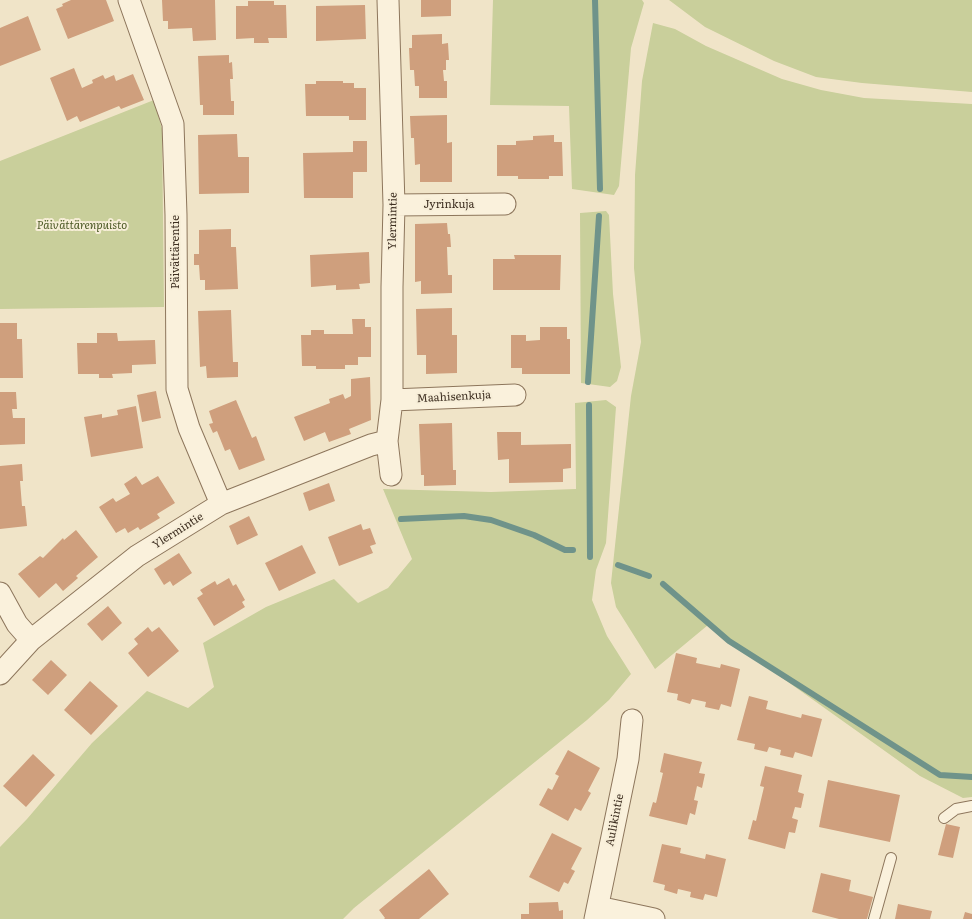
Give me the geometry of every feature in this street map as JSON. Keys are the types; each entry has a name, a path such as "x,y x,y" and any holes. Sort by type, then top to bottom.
{"street":[{"name":"Päivättärentie","path":"129,0 173,124 176,215 177,388 188,428 221,504"},
{"name":"Ylermintie","path":"388,0 394,205 392,400 387,441 391,475"},
{"name":"Jyrinkuja","path":"394,205 504,204"},
{"name":"Maahisenkuja","path":"392,400 515,395"},
{"name":"Ylermintie","path":"0,674 31,640 137,556 221,504 371,445 387,441"},
{"path":"0,593 17,624 31,640"},
{"name":"Aulikintie","path":"596,913 628,759 632,720"},
{"path":"596,913 654,919"}],"lane":[{"path":"944,818 956,809 972,806"},
{"path":"874,919 891,858"}],"green space":[{"path":"493,0 642,0 644,3 631,48 619,186 614,195 572,189 569,106 490,105"},
{"path":"669,0 972,0 972,92 862,83 816,77 774,61 705,27"},
{"path":"653,23 675,29 706,46 782,79 821,90 864,98 972,104 972,797 963,798 920,776 708,625 655,669 616,607 611,583 631,396 641,342 634,268 635,175 642,81"},
{"name":"Päivättärenpuisto","path":"154,100 162,129 164,307 0,309 0,161"},
{"path":"606,211 609,215 613,294 621,367 617,381 610,387 581,383 580,213"},
{"path":"606,400 616,407 606,543 596,570 592,600 607,636 631,674 609,700 587,720 354,908 343,919 0,919 0,847 27,819 92,743 147,691 188,708 214,687 203,643 266,607 334,579 358,603 388,588 412,559 383,489 491,492 576,489 575,403"}],"building":[{"path":"71,0 106,0 114,21 68,39 56,9 63,6 62,4"},
{"path":"162,0 215,0 216,40 193,41 192,28 168,29 168,21 163,21"},
{"path":"421,0 451,0 451,16 421,17"},
{"path":"248,1 274,1 274,5 286,5 287,38 268,38 269,43 254,43 254,38 236,39 236,6 248,6"},
{"path":"365,5 366,39 316,41 316,6"},
{"path":"28,16 41,50 0,66 0,28"},
{"path":"442,34 442,44 448,43 449,60 446,60 446,70 443,70 444,81 447,81 447,98 419,98 419,86 415,86 414,70 410,70 409,48 412,48 412,35"},
{"path":"229,55 229,63 232,62 233,79 230,79 231,101 234,101 234,115 203,115 203,105 200,105 198,56"},
{"path":"74,68 82,88 93,83 92,80 103,75 105,79 114,75 116,81 133,74 144,100 121,109 119,106 80,122 77,116 67,121 50,78"},
{"path":"316,81 343,81 343,83 354,83 354,88 366,88 366,120 349,120 349,116 306,116 305,84 316,84"},
{"path":"447,115 447,143 452,142 452,182 420,182 420,164 415,165 414,138 411,138 410,116"},
{"path":"237,134 238,157 249,157 249,193 199,194 198,135"},
{"path":"554,135 554,142 562,142 563,176 549,176 549,179 518,179 518,176 497,176 497,145 516,145 516,141 533,140 533,136"},
{"path":"353,141 367,141 367,172 353,172 353,198 304,198 303,153 353,152"},
{"path":"447,223 451,247 447,247 448,275 452,275 452,293 421,294 421,281 415,282 415,224"},
{"path":"231,229 231,247 236,247 238,289 205,290 205,280 200,280 199,265 194,265 194,254 199,254 199,230"},
{"path":"369,252 370,283 359,284 360,289 336,290 336,285 311,287 310,255"},
{"path":"514,255 561,255 560,290 493,290 493,259 515,259"},
{"path":"452,308 452,335 457,335 457,373 426,374 426,355 417,355 416,309"},
{"path":"231,310 233,362 238,362 238,377 207,378 206,366 200,367 198,311"},
{"path":"352,319 365,319 365,327 371,327 371,357 358,357 358,365 345,365 345,369 316,369 316,366 302,366 301,335 311,335 311,330 324,330 324,334 353,334"},
{"path":"0,323 17,323 17,339 22,339 23,378 0,378"},
{"path":"540,327 567,327 567,339 570,339 570,374 522,374 522,368 511,368 511,335 526,335 526,341 540,340"},
{"path":"97,333 117,333 118,341 155,340 156,364 132,365 132,373 112,374 113,378 99,378 99,374 78,374 77,343 97,343"},
{"path":"370,377 371,420 349,429 351,434 329,442 325,432 304,441 294,417 330,403 329,399 343,394 345,399 351,396 351,379"},
{"path":"156,391 161,418 142,422 137,395"},
{"path":"0,392 16,392 17,409 12,409 13,418 25,418 25,444 0,445"},
{"path":"236,400 252,438 256,436 265,460 239,470 230,449 225,451 217,431 213,433 209,424 213,423 209,411"},
{"path":"136,406 143,448 91,457 84,417 102,414 102,418 118,415 117,410"},
{"path":"452,423 453,470 456,470 456,485 424,486 424,475 421,475 419,424"},
{"path":"497,432 521,432 521,445 571,444 571,468 563,469 563,482 509,483 509,459 498,460"},
{"path":"22,464 23,481 20,481 22,506 25,506 27,526 0,529 0,466"},
{"path":"136,476 142,485 158,476 175,503 157,514 160,518 140,530 138,527 128,533 125,528 116,533 99,507 113,498 116,502 130,494 124,484"},
{"path":"329,483 335,501 309,511 303,493"},
{"path":"249,516 258,535 237,545 229,526"},
{"path":"361,524 363,530 370,528 376,544 370,546 373,553 339,566 328,537"},
{"path":"76,530 98,557 76,576 78,578 63,591 56,583 39,598 18,574 40,556 43,558 63,538 64,540"},
{"path":"302,545 316,573 279,591 265,563"},
{"path":"179,553 192,573 173,586 170,581 164,585 154,569"},
{"path":"229,578 233,586 236,584 245,600 242,602 245,607 214,626 197,598 203,594 200,590 215,581 217,585"},
{"path":"108,606 122,623 102,641 87,624"},
{"path":"148,627 152,632 159,627 179,651 148,677 128,653 138,644 134,639"},
{"path":"676,653 697,658 696,663 720,668 721,664 740,669 731,707 721,704 719,710 705,707 706,702 692,699 690,704 677,700 678,694 667,692"},
{"path":"51,660 67,675 48,695 32,680"},
{"path":"90,681 118,706 91,735 64,710"},
{"path":"749,696 768,701 766,709 801,718 802,714 822,719 812,757 795,752 793,758 780,755 781,750 769,747 767,752 754,749 755,744 737,740"},
{"path":"568,750 600,768 588,791 591,793 581,811 575,808 568,821 539,805 548,788 552,790 559,776 555,774"},
{"path":"664,753 702,762 699,773 705,774 702,788 697,786 694,800 698,801 695,815 690,813 687,825 649,816 653,802 656,803 663,773 660,772"},
{"path":"33,754 55,775 26,807 3,786"},
{"path":"765,766 802,775 798,792 804,794 801,808 795,807 792,818 798,820 795,833 789,832 785,849 748,839 753,820 756,821 764,787 760,786"},
{"path":"828,780 900,795 890,842 819,827"},
{"path":"946,824 960,827 953,858 938,855"},
{"path":"552,833 582,848 571,869 575,871 568,884 564,882 559,892 529,877"},
{"path":"662,844 681,848 680,853 705,859 706,854 726,859 717,897 705,894 703,900 690,897 691,892 678,889 677,894 664,890 665,885 653,882"},
{"path":"429,869 449,894 419,919 384,919 385,918 379,910"},
{"path":"821,873 851,880 849,891 873,897 867,919 839,919 812,912"},
{"path":"558,902 559,911 563,910 563,919 521,919 521,914 529,914 529,903"},
{"path":"898,904 932,911 930,919 895,919"},
{"path":"965,912 972,914 972,919 963,919"}],"waterway":[{"path":"595,0 600,189"},
{"path":"588,382 599,216"},
{"path":"589,405 590,557"},
{"path":"401,519 464,516 491,520 534,535 565,550 573,550"},
{"path":"618,565 649,576"},
{"path":"663,584 729,641 940,775 972,777"}]}
